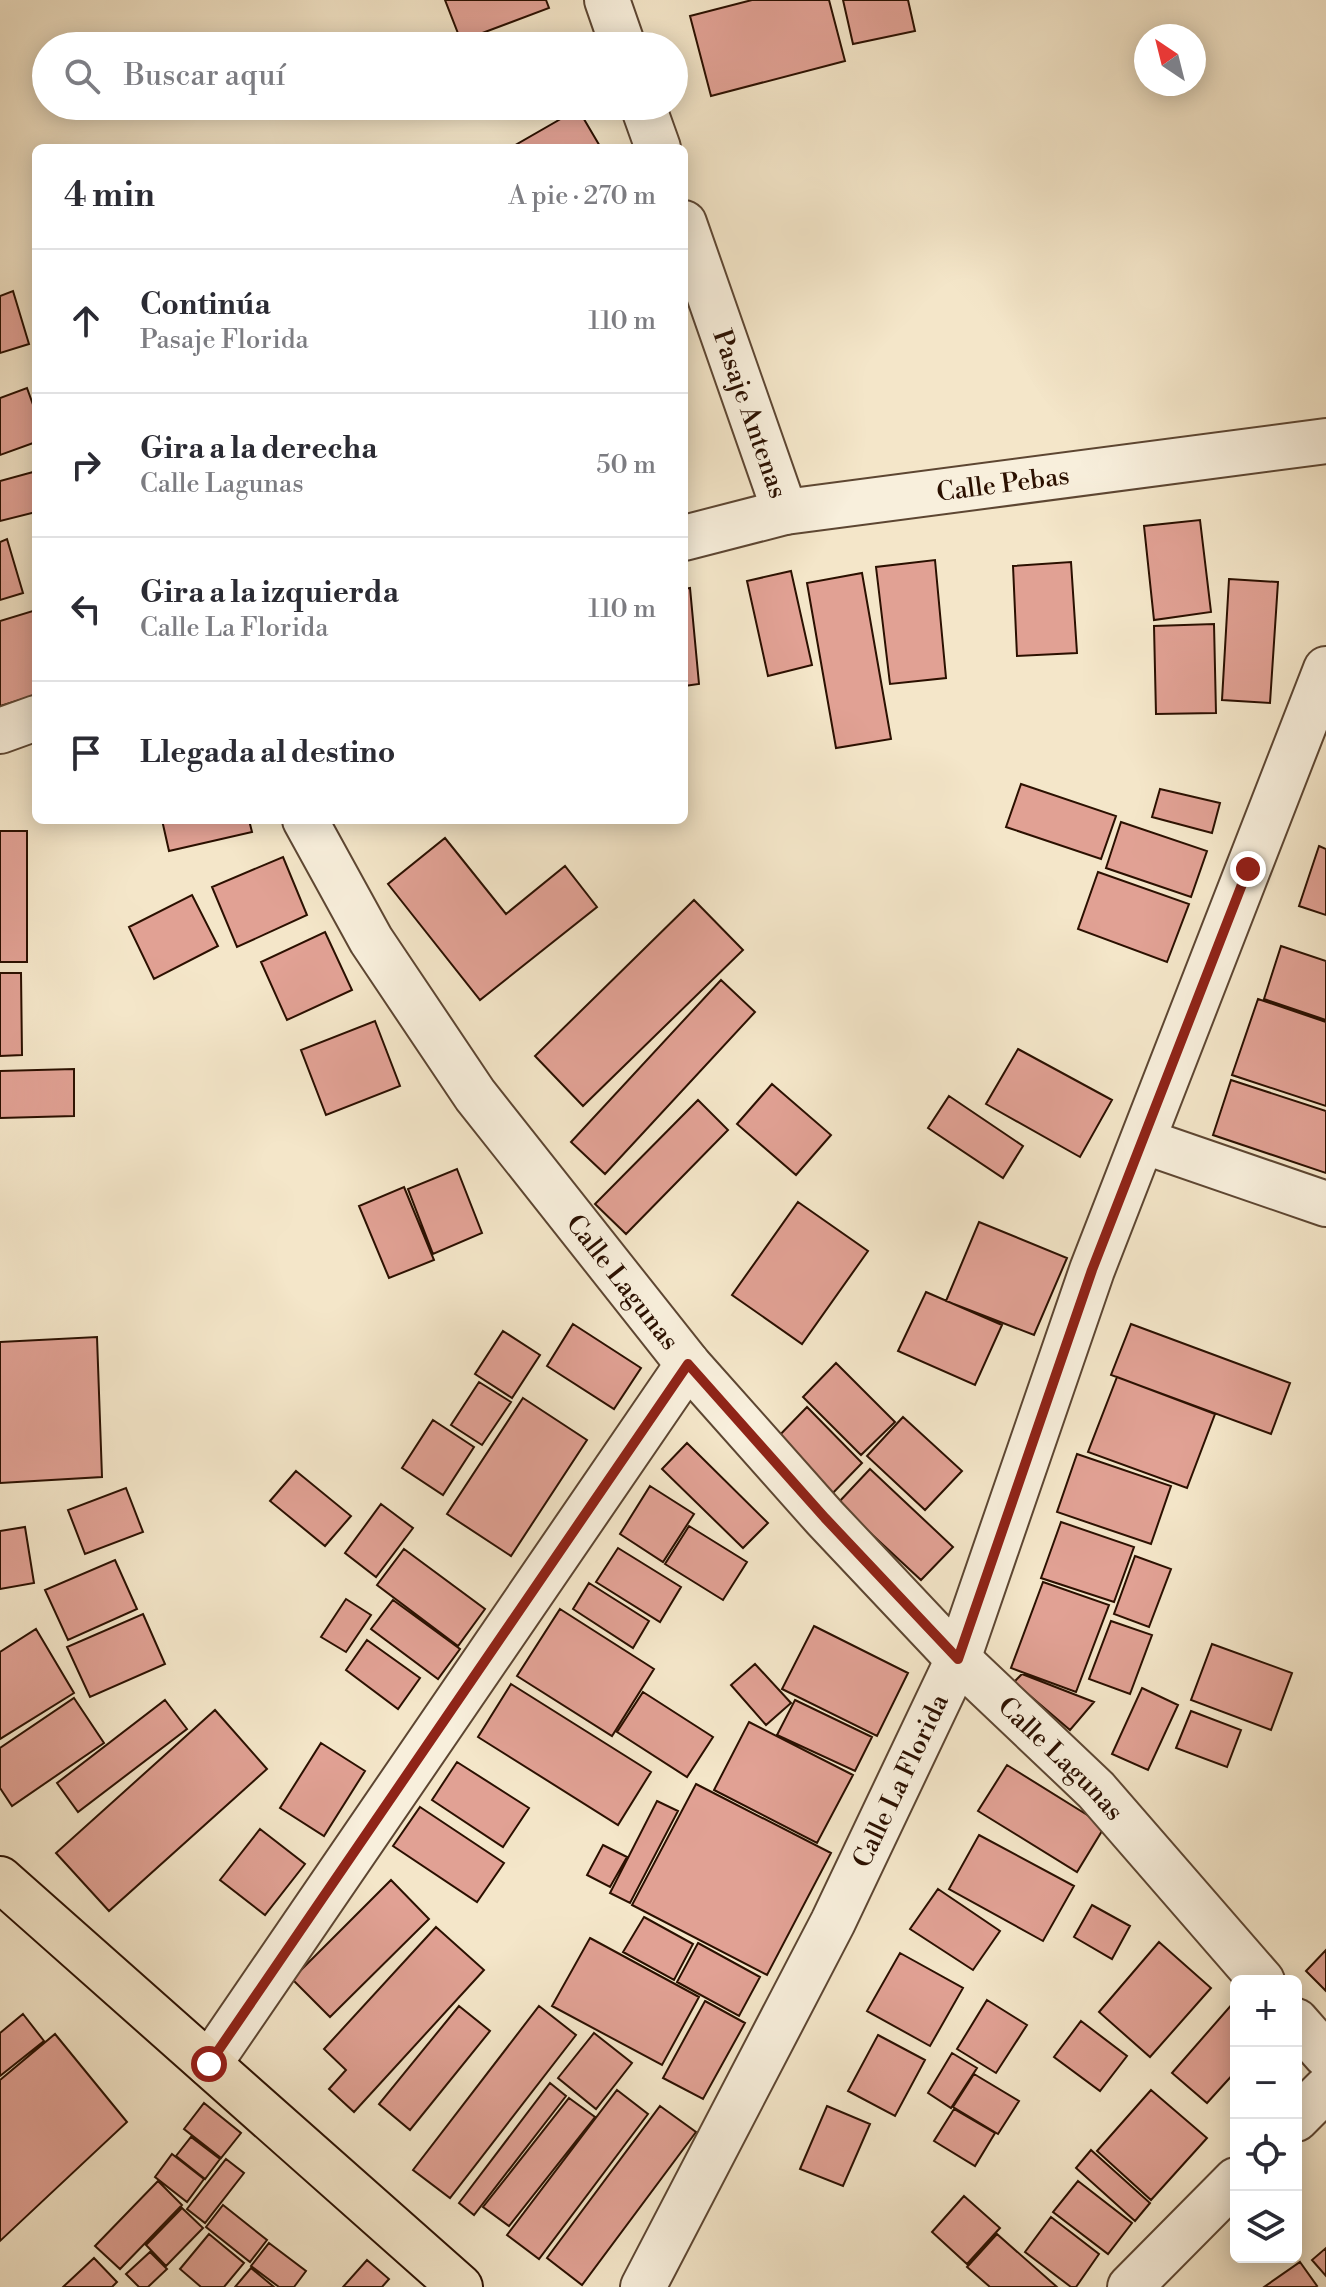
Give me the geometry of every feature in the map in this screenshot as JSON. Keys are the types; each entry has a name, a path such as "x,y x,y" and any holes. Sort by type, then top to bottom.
{"highway":[{"path":"0,1879 460,2287"}],"street":[{"path":"607,0 618,32"},
{"path":"648,120 657,144"},
{"name":"Pasaje Antenas","path":"688,234 785,512"},
{"name":"Calle Pebas","path":"688,537 785,512 1326,441"},
{"name":"Calle La Florida","path":"643,2287 833,1922 958,1659 1092,1270 1326,669"},
{"path":"0,731 32,719"},
{"name":"Calle Lagunas","path":"307,824 371,940 475,1095 688,1364 825,1518 958,1659 1096,1790 1257,1975"},
{"path":"1143,1141 1326,1204"},
{"path":"209,2064 688,1364"},
{"path":"1302,2028 1326,2055"},
{"path":"1302,2113 1326,2089"},
{"path":"1130,2287 1230,2186"}],"building":[{"path":"445,0 546,0 549,8 485,32 457,32"},
{"path":"752,0 829,0 845,61 711,96 690,16"},
{"path":"843,0 908,0 915,31 853,44"},
{"path":"559,120 584,120 599,144 517,144"},
{"path":"13,291 29,344 0,353 0,296"},
{"path":"27,388 32,402 32,443 0,455 0,398"},
{"path":"32,472 32,513 0,521 0,481"},
{"path":"1200,520 1211,612 1154,620 1144,526"},
{"path":"7,539 23,593 0,600 0,542"},
{"path":"935,560 946,678 890,684 876,567"},
{"path":"1071,562 1077,653 1017,656 1013,566"},
{"path":"791,571 812,665 768,676 747,581"},
{"path":"862,573 891,739 836,748 807,583"},
{"path":"1229,579 1278,582 1270,703 1222,700"},
{"path":"688,588 699,684 688,685"},
{"path":"32,611 32,696 0,706 0,621"},
{"path":"1214,624 1216,713 1156,714 1154,626"},
{"path":"1021,784 1116,816 1101,859 1006,827"},
{"path":"1160,789 1220,803 1212,833 1152,817"},
{"path":"1121,822 1207,851 1191,897 1106,868"},
{"path":"163,824 250,824 252,832 169,851"},
{"path":"0,831 27,831 27,962 0,962"},
{"path":"445,838 506,914 565,866 597,907 480,1000 388,884"},
{"path":"1319,846 1326,849 1326,915 1299,906"},
{"path":"283,857 307,915 237,947 212,887"},
{"path":"1098,872 1189,904 1167,962 1078,929"},
{"path":"192,895 218,946 154,979 129,927"},
{"path":"694,900 743,950 583,1106 535,1056"},
{"path":"325,932 352,990 287,1020 261,962"},
{"path":"1281,946 1326,961 1326,1020 1264,999"},
{"path":"0,973 21,973 22,1055 0,1056"},
{"path":"721,980 755,1012 605,1174 571,1142"},
{"path":"1258,999 1326,1022 1326,1106 1232,1075"},
{"path":"375,1021 400,1086 326,1115 301,1050"},
{"path":"1018,1049 1112,1100 1080,1157 986,1104"},
{"path":"74,1069 74,1116 0,1118 0,1071"},
{"path":"1231,1080 1326,1111 1326,1173 1213,1135"},
{"path":"772,1084 831,1135 796,1175 737,1124"},
{"path":"949,1096 1023,1146 1003,1178 928,1128"},
{"path":"698,1100 728,1130 626,1234 595,1204"},
{"path":"457,1169 482,1233 433,1254 408,1189"},
{"path":"404,1187 434,1260 389,1278 359,1206"},
{"path":"798,1202 868,1251 802,1344 732,1295"},
{"path":"979,1222 1067,1258 1034,1335 946,1301"},
{"path":"926,1292 1002,1325 975,1385 898,1351"},
{"path":"573,1324 641,1368 614,1409 547,1366"},
{"path":"1131,1324 1290,1383 1271,1434 1111,1375"},
{"path":"503,1331 540,1355 512,1398 475,1374"},
{"path":"97,1337 102,1477 0,1483 0,1342"},
{"path":"836,1363 895,1422 861,1455 803,1397"},
{"path":"1117,1377 1215,1414 1187,1488 1088,1452"},
{"path":"479,1382 511,1402 482,1445 451,1425"},
{"path":"523,1398 587,1440 511,1556 447,1514"},
{"path":"807,1407 862,1463 828,1498 772,1443"},
{"path":"903,1417 962,1471 925,1510 867,1456"},
{"path":"433,1420 474,1447 443,1495 402,1468"},
{"path":"687,1443 768,1523 743,1548 662,1469"},
{"path":"1077,1454 1171,1486 1151,1544 1057,1512"},
{"path":"870,1469 953,1547 921,1580 838,1503"},
{"path":"296,1471 351,1516 325,1546 270,1501"},
{"path":"650,1486 694,1514 663,1562 620,1534"},
{"path":"126,1488 143,1532 85,1554 68,1510"},
{"path":"381,1504 413,1528 376,1577 345,1553"},
{"path":"1061,1522 1134,1547 1114,1602 1041,1578"},
{"path":"689,1526 747,1562 723,1600 665,1564"},
{"path":"25,1527 34,1583 0,1589 0,1531"},
{"path":"618,1548 681,1587 660,1622 596,1582"},
{"path":"404,1549 485,1609 458,1646 377,1585"},
{"path":"1135,1556 1171,1569 1149,1627 1114,1614"},
{"path":"115,1560 137,1609 68,1640 45,1590"},
{"path":"1043,1582 1109,1605 1076,1692 1011,1668"},
{"path":"589,1583 649,1621 633,1648 573,1609"},
{"path":"346,1599 371,1615 346,1652 321,1637"},
{"path":"393,1600 460,1649 438,1679 371,1629"},
{"path":"560,1609 654,1669 612,1736 517,1676"},
{"path":"143,1614 165,1664 90,1697 67,1647"},
{"path":"1111,1621 1152,1635 1130,1694 1089,1679"},
{"path":"814,1626 908,1673 877,1736 782,1689"},
{"path":"36,1629 74,1693 0,1739 0,1652"},
{"path":"367,1640 420,1678 398,1709 346,1670"},
{"path":"1212,1644 1292,1673 1271,1730 1191,1700"},
{"path":"755,1664 791,1703 766,1725 731,1685"},
{"path":"1022,1674 1094,1702 1070,1730 1014,1682"},
{"path":"511,1684 651,1772 618,1825 478,1737"},
{"path":"1142,1688 1178,1705 1148,1770 1112,1754"},
{"path":"643,1692 713,1737 687,1777 617,1732"},
{"path":"74,1698 104,1743 12,1806 0,1788 0,1748"},
{"path":"165,1700 187,1729 78,1812 57,1783"},
{"path":"795,1700 872,1737 855,1771 777,1735"},
{"path":"215,1710 267,1769 109,1911 56,1853"},
{"path":"1191,1711 1241,1730 1227,1767 1176,1748"},
{"path":"749,1722 853,1775 817,1843 714,1790"},
{"path":"321,1743 365,1771 324,1836 280,1808"},
{"path":"457,1762 529,1808 503,1847 432,1800"},
{"path":"1007,1765 1105,1826 1077,1872 978,1811"},
{"path":"696,1784 831,1853 767,1975 632,1905"},
{"path":"657,1801 678,1811 630,1903 610,1893"},
{"path":"420,1807 504,1863 477,1902 393,1846"},
{"path":"260,1829 305,1864 265,1915 220,1880"},
{"path":"979,1835 1074,1886 1043,1941 949,1889"},
{"path":"603,1845 627,1857 610,1887 587,1875"},
{"path":"391,1880 429,1919 330,2017 292,1979"},
{"path":"938,1889 1000,1931 973,1970 910,1929"},
{"path":"1092,1905 1130,1926 1112,1959 1074,1937"},
{"path":"644,1917 693,1944 674,1980 623,1952"},
{"path":"436,1927 484,1970 354,2112 329,2089 346,2070 324,2049"},
{"path":"590,1938 699,1997 662,2065 552,2006"},
{"path":"1159,1942 1211,1988 1150,2057 1099,2012"},
{"path":"698,1943 760,1977 739,2016 677,1982"},
{"path":"1326,1950 1326,1991 1306,1971"},
{"path":"900,1953 963,1988 930,2046 867,2011"},
{"path":"987,2000 1027,2025 996,2073 957,2049"},
{"path":"705,2001 745,2023 703,2099 663,2078"},
{"path":"459,2006 490,2031 410,2130 379,2104"},
{"path":"539,2006 576,2035 450,2198 413,2170"},
{"path":"1230,2007 1230,2078 1207,2103 1172,2073"},
{"path":"23,2014 44,2041 0,2076 0,2033"},
{"path":"1081,2021 1127,2056 1100,2091 1054,2057"},
{"path":"594,2033 632,2063 596,2109 558,2078"},
{"path":"55,2034 127,2122 0,2241 0,2080"},
{"path":"878,2035 925,2060 895,2116 848,2091"},
{"path":"952,2053 977,2068 951,2108 928,2093"},
{"path":"974,2074 1019,2101 998,2134 953,2107"},
{"path":"550,2083 566,2096 474,2215 459,2203"},
{"path":"617,2090 648,2114 539,2259 507,2235"},
{"path":"1151,2090 1207,2138 1151,2200 1097,2151"},
{"path":"569,2098 595,2117 509,2226 483,2207"},
{"path":"204,2103 241,2133 221,2158 184,2129"},
{"path":"660,2106 696,2132 582,2285 547,2258"},
{"path":"827,2106 870,2124 843,2186 800,2169"},
{"path":"954,2109 995,2133 975,2166 934,2141"},
{"path":"191,2137 220,2159 205,2179 176,2156"},
{"path":"1091,2150 1150,2203 1135,2221 1076,2168"},
{"path":"172,2154 204,2179 187,2202 155,2177"},
{"path":"226,2159 244,2173 205,2223 187,2209"},
{"path":"158,2181 182,2205 120,2269 95,2246"},
{"path":"1078,2181 1132,2223 1108,2254 1053,2212"},
{"path":"964,2196 1000,2228 967,2264 932,2232"},
{"path":"223,2205 267,2240 250,2262 206,2227"},
{"path":"182,2208 203,2228 166,2266 146,2245"},
{"path":"1051,2217 1099,2254 1076,2287 1071,2287 1025,2252"},
{"path":"209,2234 244,2263 224,2287 201,2287 180,2269"},
{"path":"997,2234 1057,2287 990,2287 967,2267"},
{"path":"269,2243 306,2271 294,2287 279,2287 251,2266"},
{"path":"1326,2248 1326,2276 1312,2260"},
{"path":"150,2252 167,2269 148,2287 139,2287 126,2274"},
{"path":"94,2258 117,2282 112,2287 63,2287"},
{"path":"367,2260 389,2279 382,2287 343,2287"},
{"path":"1299,2263 1317,2286 1315,2287 1264,2287"},
{"path":"251,2268 274,2287 235,2287"}],"route":[{"path":"209,2064 688,1364 825,1518 958,1659 1092,1270 1248,869"}]}
